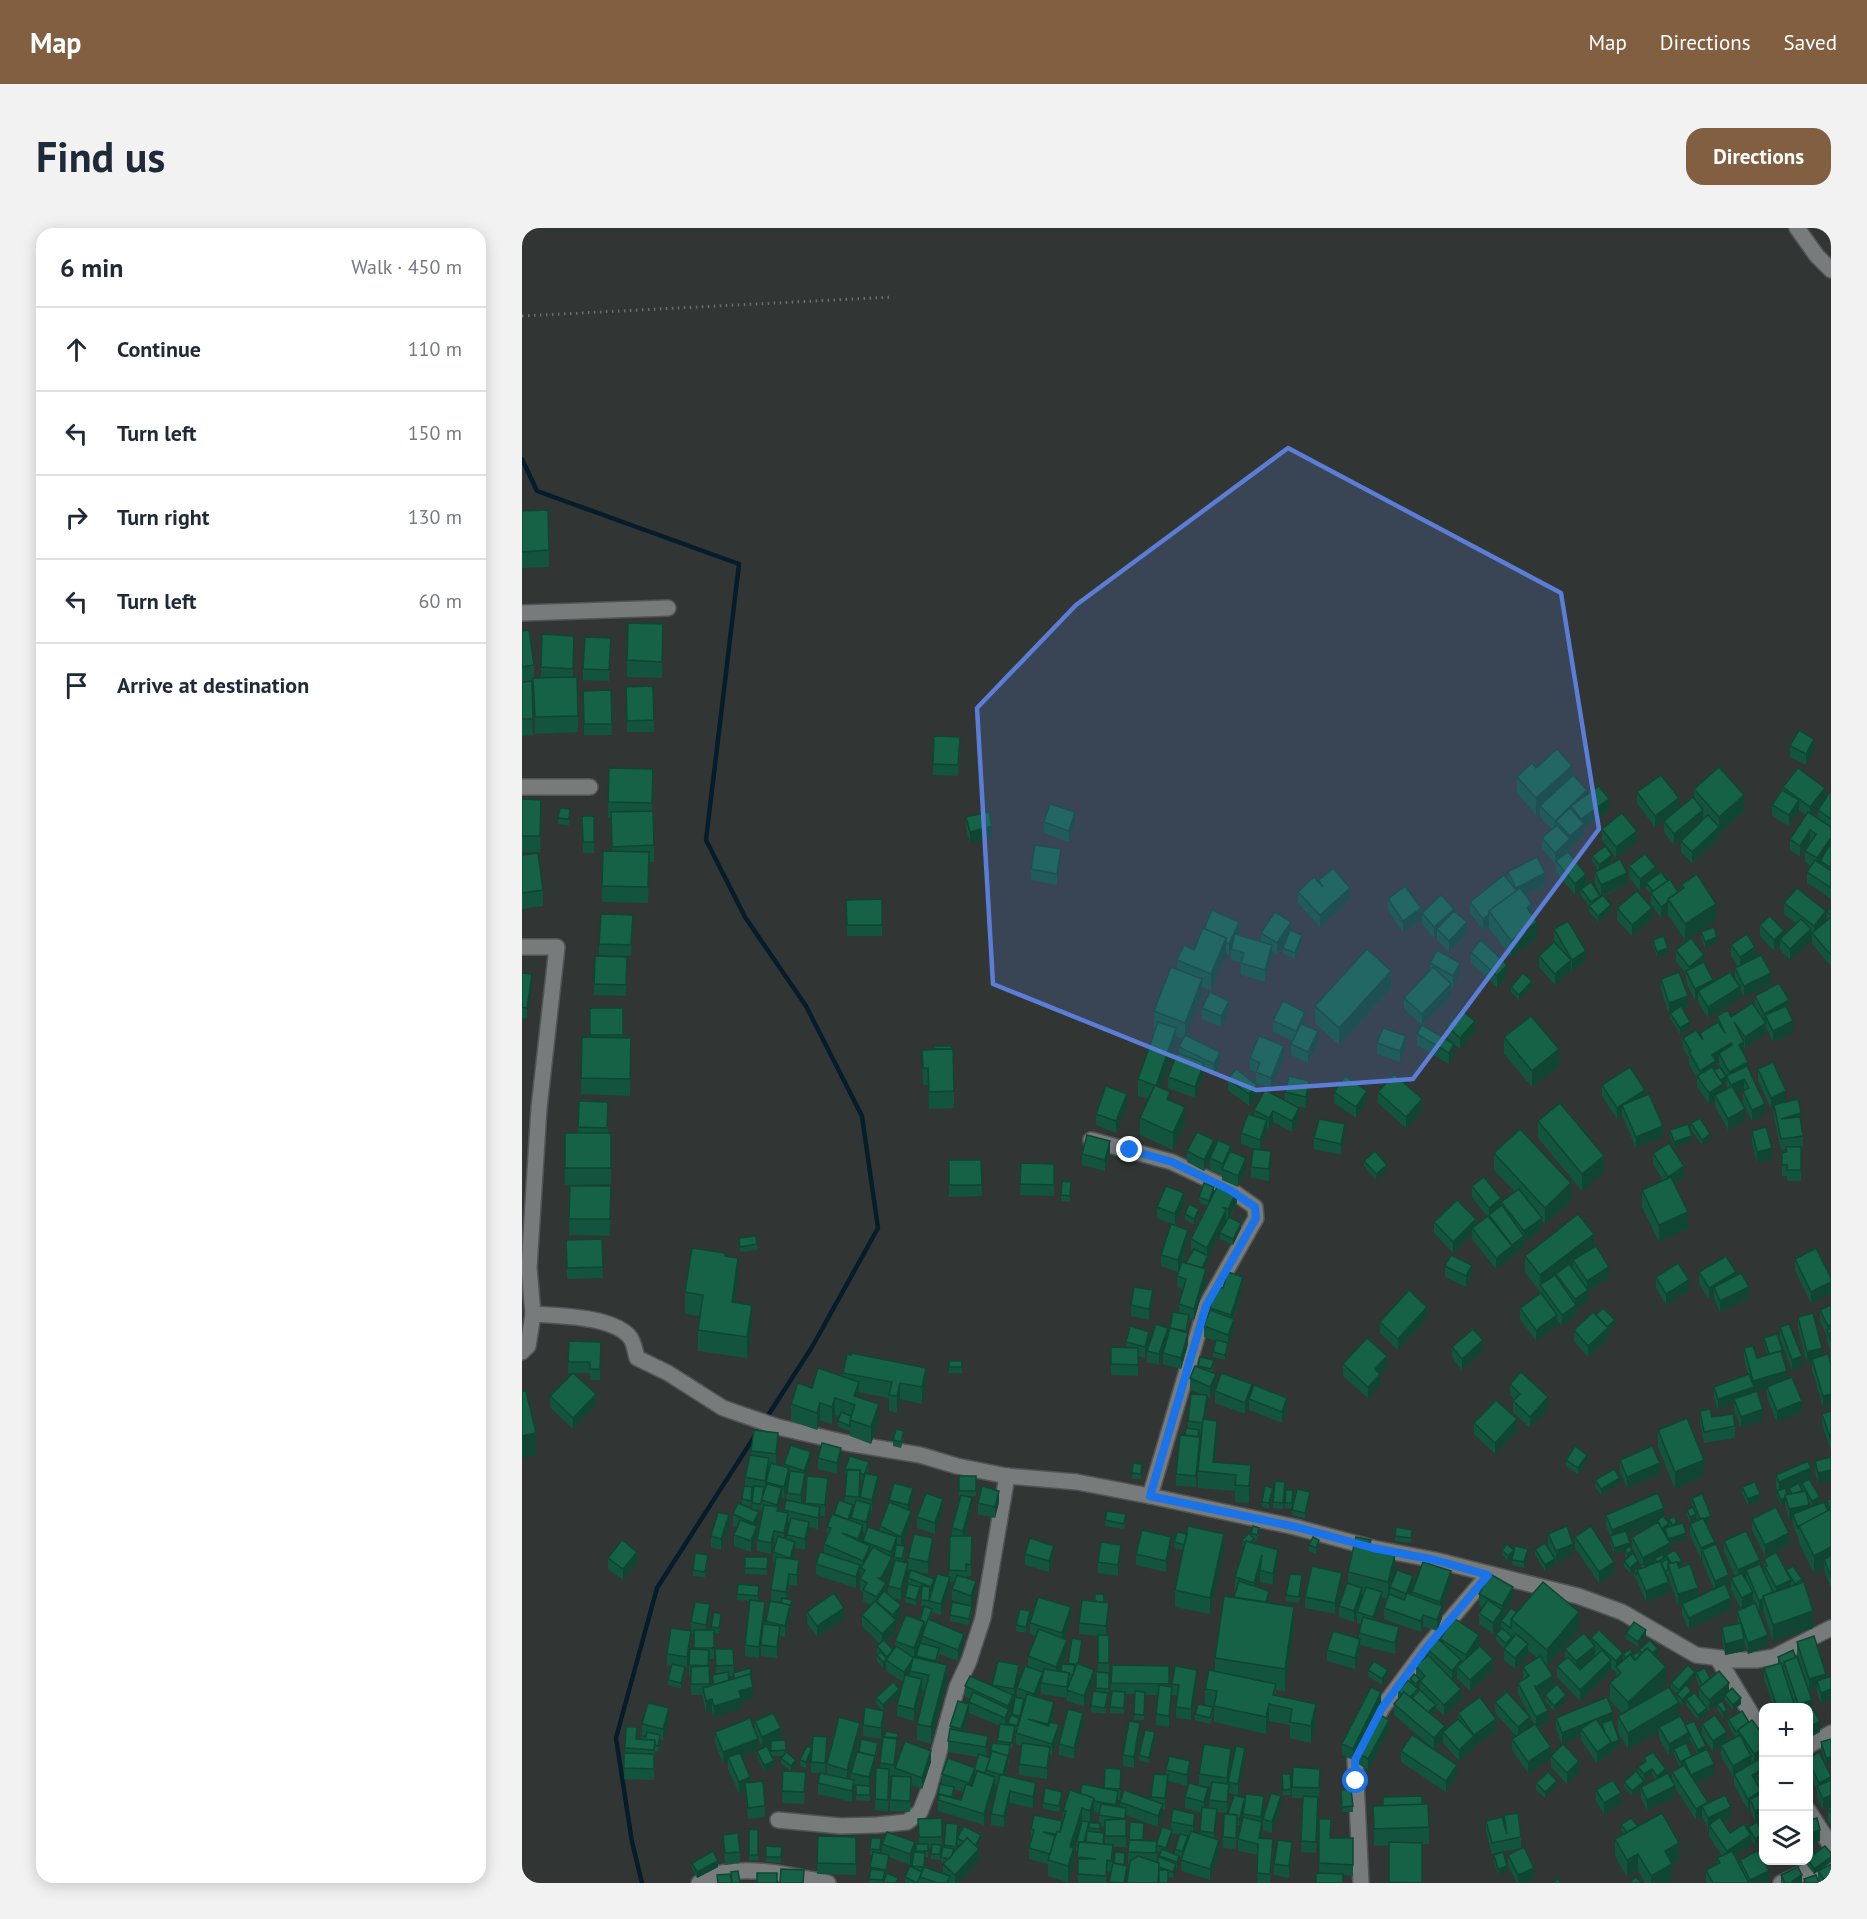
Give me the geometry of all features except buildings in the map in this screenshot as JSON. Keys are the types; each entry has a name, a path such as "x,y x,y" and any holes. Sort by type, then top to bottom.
{"street":[{"path":"1797,228 1817,256 1831,270"},
{"path":"522,613 668,608"},
{"path":"522,787 590,787"},
{"path":"522,947 557,947 539,1108 529,1268 533,1314 528,1346 522,1352"},
{"path":"1088,1139 1172,1162 1230,1190 1255,1207 1256,1218 1206,1306 1150,1496"},
{"path":"533,1314 582,1318 617,1327 631,1337 637,1358 668,1373 723,1408 778,1427 847,1443 920,1455 957,1466 1007,1476 1077,1482 1150,1496 1285,1524 1373,1548 1435,1560 1578,1596 1622,1612 1696,1655 1718,1659 1756,1660 1774,1657 1831,1628"},
{"path":"778,1820 841,1826 878,1825 907,1822 920,1812 928,1792 957,1687 969,1661 983,1618 1007,1476"},
{"path":"1361,1883 1355,1760 1382,1708 1427,1647 1488,1575"},
{"path":"1718,1659 1759,1727"},
{"path":"1813,1744 1831,1733"},
{"path":"1810,1811 1831,1846"},
{"path":"1781,1883 1805,1872 1816,1878 1831,1869"},
{"path":"699,1883 719,1874 747,1871 828,1883"}],"path":[{"path":"522,316 892,297"}],"highlighted area":[{"path":"1288,448 1561,593 1599,829 1413,1079 1256,1090 993,984 977,708 1076,605"}],"waterway":[{"path":"522,459 537,491 739,564 706,840 745,917 806,1006 862,1116 878,1228 812,1347 657,1588 616,1738 632,1842 642,1883"}],"route":[{"path":"1130,1150 1172,1162 1230,1190 1255,1207 1256,1218 1206,1306 1150,1496 1296,1527 1488,1575 1427,1647 1382,1708 1355,1760 1356,1781"}]}
